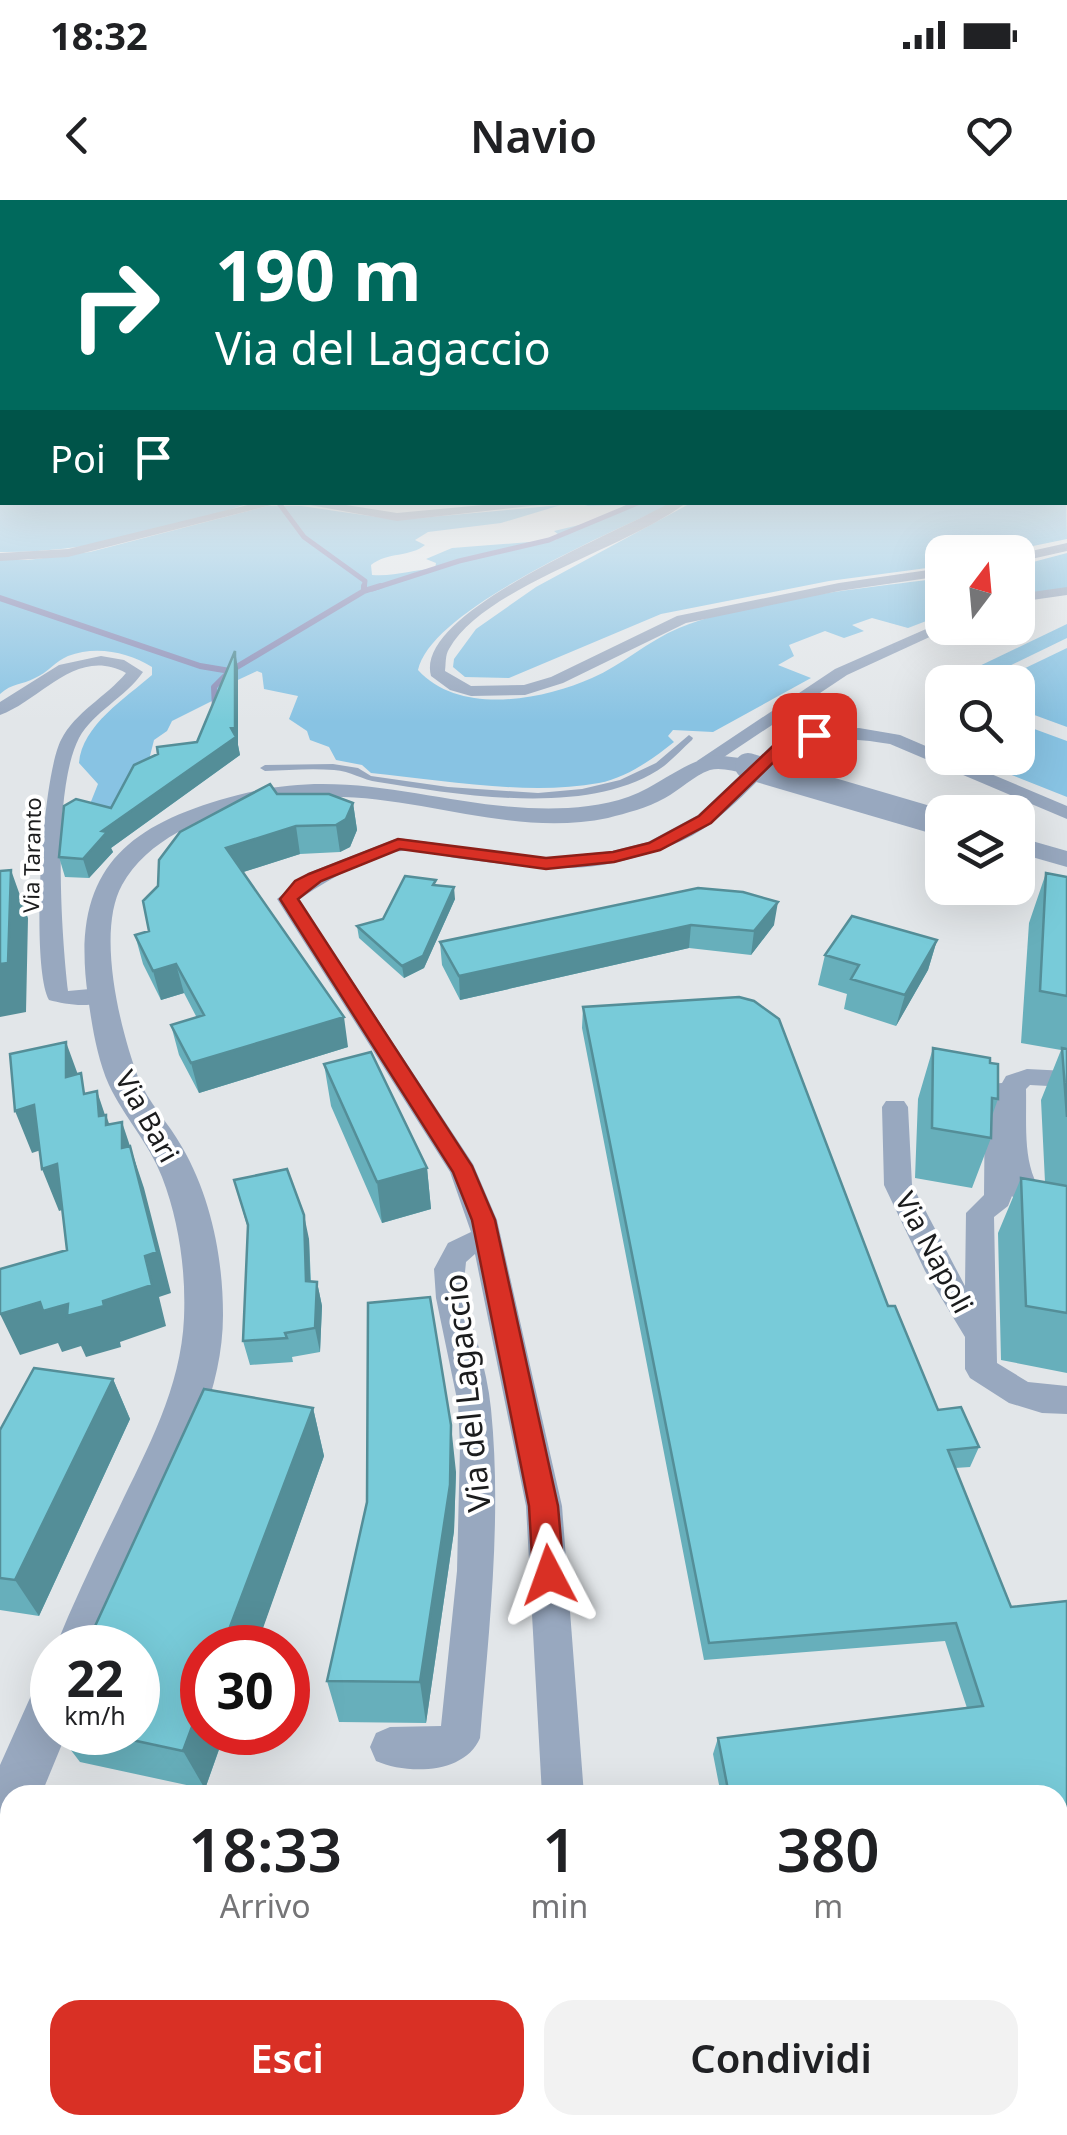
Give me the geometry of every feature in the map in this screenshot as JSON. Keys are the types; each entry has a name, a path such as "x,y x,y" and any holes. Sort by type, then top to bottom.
{"street":[{"path":"0,556 68,553 112,542"},
{"path":"603,542 498,596 444,644 436,657 436,673 456,687 471,690 524,690 558,680 682,618 925,574"},
{"path":"1035,554 1067,547"},
{"path":"1035,596 1067,591"},
{"path":"698,750 801,699 841,672 925,634"},
{"name":"Via Taranto","path":"0,710 85,661 112,661 136,672 70,738 53,825 57,995 101,995"},
{"name":"Via del Lagaccio","path":"562,1785 544,1506 488,1240 464,1171 288,899 315,877 398,844 546,864 624,854 672,840 705,819 789,742 814,735 844,733 904,742 1067,812"},
{"path":"698,750 925,818"},
{"name":"Via Bari","path":"89,1625 182,1420 202,1339 200,1262 185,1186 125,1084 101,995 100,924 108,883 150,842 213,809 274,794 335,789 496,813 571,814 640,801 698,750"},
{"path":"1035,850 1067,860"},
{"path":"1067,1079 1026,1077 1015,1082 1012,1089 1016,1177 1026,1202 1067,1228"},
{"name":"Via Napoli","path":"998,1090 998,1199 980,1213 982,1369 1004,1388 1037,1401 1067,1400"},
{"name":"Via Napoli","path":"895,1107 898,1184 940,1271 981,1336"},
{"name":"Via del Lagaccio","path":"390,1747 449,1746 460,1738 480,1523 474,1402 449,1271 458,1250 470,1242 488,1240"},
{"path":"18,1785 31,1755"}],"lane":[{"path":"266,768 333,767 380,780 516,796 614,787 663,762 698,750"}],"shaded area":[{"path":"0,542 104,542 63,549 0,552"},
{"path":"128,542 420,542 425,545 371,565 372,575 435,569 436,563 426,559 452,548 590,542 489,597 430,646 418,670 435,684 478,699 526,697 572,686 614,667 679,628 774,602 925,580 925,622 908,628 872,618 852,625 864,631 844,638 825,631 789,645 794,656 778,665 811,678 713,732 673,730 668,736 674,742 619,777 572,787 485,786 371,773 362,765 336,760 329,747 310,740 307,731 289,719 298,696 264,689 262,673 257,671 225,686 212,701 172,721 167,731 154,740 149,760 110,820 86,814 98,784 79,763 82,749 107,713 152,675 152,667 133,657 90,651 64,658 39,676 0,694 0,559 28,560 90,552"},
{"path":"618,542 925,542 925,568 829,581 661,614 509,678 465,677 453,667 454,659 476,629 536,587"},
{"path":"1067,553 1067,588 1035,593 1035,561"},
{"path":"1067,624 1067,638 1011,665 981,665 1023,645 1035,645 1035,639"},
{"path":"1067,648 1067,727 1035,715 1035,665 1032,665"},
{"path":"1035,729 1067,741 1067,797 1012,775 1035,775"}],"building":[{"path":"235,651 235,727 231,728 236,737 102,831 107,832 83,859 59,857 64,806 76,799 111,808 134,765 158,754 157,747 197,742"},
{"path":"270,784 277,794 329,794 353,803 346,819 336,825 296,826 226,848 344,1017 191,1063 171,1025 204,1015 176,964 153,971 135,935 149,931 143,901 158,886 159,860 180,832"},
{"path":"11,870 8,963 0,964 0,871"},
{"path":"1046,873 1067,877 1067,996 1040,991"},
{"path":"405,876 454,887 423,956 402,966 357,926 383,919"},
{"path":"698,888 743,892 778,902 754,931 691,925 459,976 440,942"},
{"path":"852,916 937,940 905,995 851,979 859,965 825,955"},
{"path":"739,997 754,1001 779,1019 888,1306 895,1306 938,1410 961,1407 979,1447 948,1450 1011,1607 1067,1601 1067,1785 727,1785 718,1738 983,1706 956,1623 709,1643 583,1007"},
{"path":"66,1042 66,1077 81,1073 84,1094 97,1091 99,1116 106,1115 106,1125 122,1122 122,1148 130,1146 157,1252 145,1256 152,1285 103,1301 104,1306 67,1316 68,1304 43,1311 40,1302 0,1314 0,1269 67,1250 57,1164 42,1169 34,1105 15,1111 10,1054"},
{"path":"933,1048 990,1058 990,1063 998,1064 998,1099 992,1098 991,1138 932,1128"},
{"path":"1062,1048 1067,1049 1067,1117"},
{"path":"371,1052 427,1168 377,1182 324,1064"},
{"path":"287,1169 304,1215 306,1281 317,1282 315,1328 285,1333 287,1338 243,1341 248,1225 234,1180"},
{"path":"1021,1178 1067,1186 1067,1313 1026,1306"},
{"path":"430,1297 451,1425 450,1485 420,1682 327,1681 367,1502 368,1303"},
{"path":"34,1368 113,1379 15,1580 0,1578 0,1430"},
{"path":"204,1389 313,1408 231,1625 180,1625 180,1750 160,1746 160,1625 96,1625"}],"waterway":[{"path":"311,542 365,581 364,589"},
{"path":"372,589 459,561 539,542"},
{"path":"364,591 380,586"},
{"path":"230,671 364,591"},
{"path":"0,598 200,666 230,671"},
{"path":"215,709 214,687 230,671"}],"route":[{"path":"549,1575 544,1506 484,1220 464,1171 288,899 301,884 398,844 546,864 614,857 654,846 672,840 705,819 779,748 814,735"}]}
